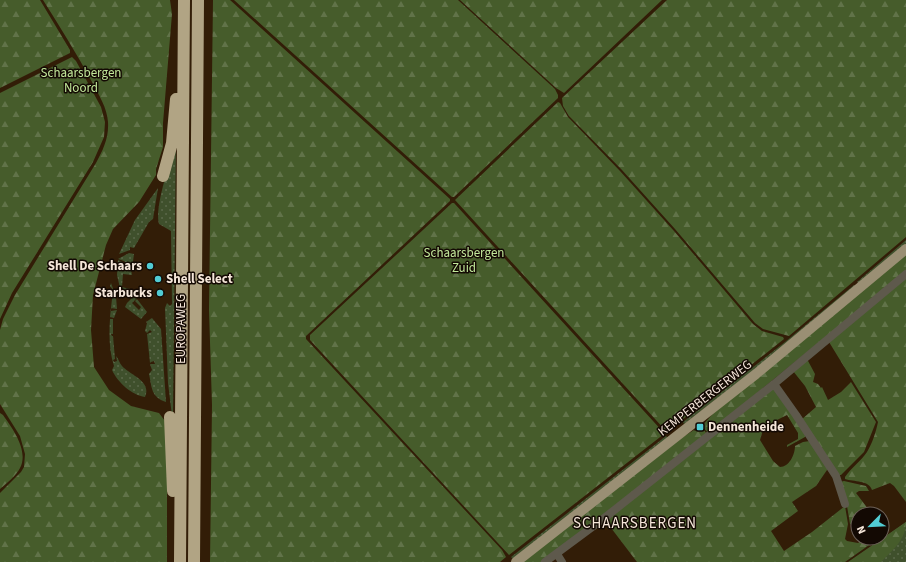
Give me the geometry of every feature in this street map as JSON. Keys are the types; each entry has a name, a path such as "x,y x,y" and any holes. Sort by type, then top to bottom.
{"highway":[{"path":"163,176 172,143 180,0"},
{"name":"EUROPAWEG","path":"180,562 184,0"},
{"name":"EUROPAWEG","path":"194,562 198,0"},
{"path":"170,417 172,446 173,562"}],"main road":[{"name":"KEMPERBERGERWEG","path":"516,562 756,374 906,249"}],"street":[{"path":"545,562 774,384 906,274"},
{"path":"774,384 836,476 846,504"},
{"path":"557,554 562,562"}],"green space":[{"path":"0,0 40,0 70,50 70,53 0,88"},
{"name":"Schaarsbergen Noord","path":"43,0 170,0 172,14 163,123 163,147 156,169 156,175 139,202 113,229 106,245 93,295 91,330 94,367 109,390 131,406 159,413 165,421 167,434 167,562 0,562 0,493 21,472 24,467 25,454 20,436 0,404 0,330 3,319 15,295 96,163 105,144 108,133 106,112 100,97"},
{"path":"213,0 230,0 450,199 450,201 306,336 306,339 502,550 506,557 500,562 210,562 212,405 209,310"},
{"path":"234,0 458,0 555,89 558,98 454,197 452,197"},
{"path":"460,0 662,0 564,93 556,88"},
{"path":"667,0 906,0 906,237 789,336 763,329 755,323 675,229 622,170 569,116 563,106 562,98"},
{"path":"72,57 76,61 101,107 105,122 104,137 93,162 12,293 0,319 0,93"},
{"path":"558,102 568,117 620,171 674,231 753,324 762,331 783,337 784,339 668,431 666,431 455,200"},
{"path":"176,141 172,416 168,383 165,308 167,303 170,306 172,304 171,231 159,224 158,216 161,195"},
{"path":"158,188 153,219 149,222 134,248 130,247 130,250 119,254 135,220"},
{"name":"Schaarsbergen Zuid","path":"452,203 454,203 664,433 509,555 310,340 310,335"},
{"path":"906,240 906,245 860,284 857,282"},
{"path":"129,253 134,254 132,269 124,261 118,259"},
{"path":"906,254 906,271 708,433 702,426 717,409"},
{"path":"118,260 123,262 132,272 132,275 123,274 122,287 130,289 122,297 117,275"},
{"path":"906,277 906,502 890,483 872,490 868,484 845,479 847,474 867,452 874,438 878,422 829,342"},
{"path":"111,283 116,297 117,309 111,308 113,290 110,286"},
{"path":"854,285 856,287 793,340 684,424 683,422 785,342"},
{"path":"135,295 137,298 132,303 139,310 141,307 135,301 137,299 147,312 141,319 125,307"},
{"path":"111,308 111,311 117,310 114,318 110,317"},
{"path":"152,318 161,329 166,402 155,395 149,374 152,370 150,364 155,364 154,361 150,363 147,334 152,332 150,330 147,333 145,331 146,322"},
{"path":"110,319 113,319 113,334 111,334 113,336 115,359 113,360 114,362 117,361 116,356 122,366 143,383 146,391 145,397 135,394 126,388 112,370 114,366 111,354"},
{"path":"807,359 815,374 813,382 818,384 821,388 822,387 828,400 841,392 851,382 876,422 864,452 841,475 839,475 801,420 816,407 805,386 793,371"},
{"path":"776,389 806,433 805,437 787,447 787,445 798,439 798,433 787,415 773,422 763,430 760,440 773,461 780,467 786,465 793,457 795,446 803,442 810,441 827,470 816,486 792,502 798,511 771,531 784,551 812,532 845,506 848,524 845,539 850,542 850,546 868,546 845,562 637,562 605,520 771,390"},
{"path":"0,413 3,415 19,440 23,455 18,471 0,489"},
{"path":"701,426 707,434 542,562 521,562 678,440"},
{"path":"666,436 668,438 514,560 511,557"},
{"path":"844,481 866,486 869,491 859,491 856,493 866,506 850,506 850,524 845,494 840,482"},
{"path":"906,522 906,562 849,562 872,546 890,546 890,533"},
{"path":"906,522 904,534 901,539 894,549 881,562 848,562 871,546 890,546 890,533"}],"place":[{"name":"Shell De Schaars","path":"150,266"},
{"name":"Shell Select","path":"158,279"},
{"name":"Starbucks","path":"160,293"},
{"name":"Dennenheide","path":"700,427"}],"district":[{"name":"SCHAARSBERGEN","path":"635,523"}]}
